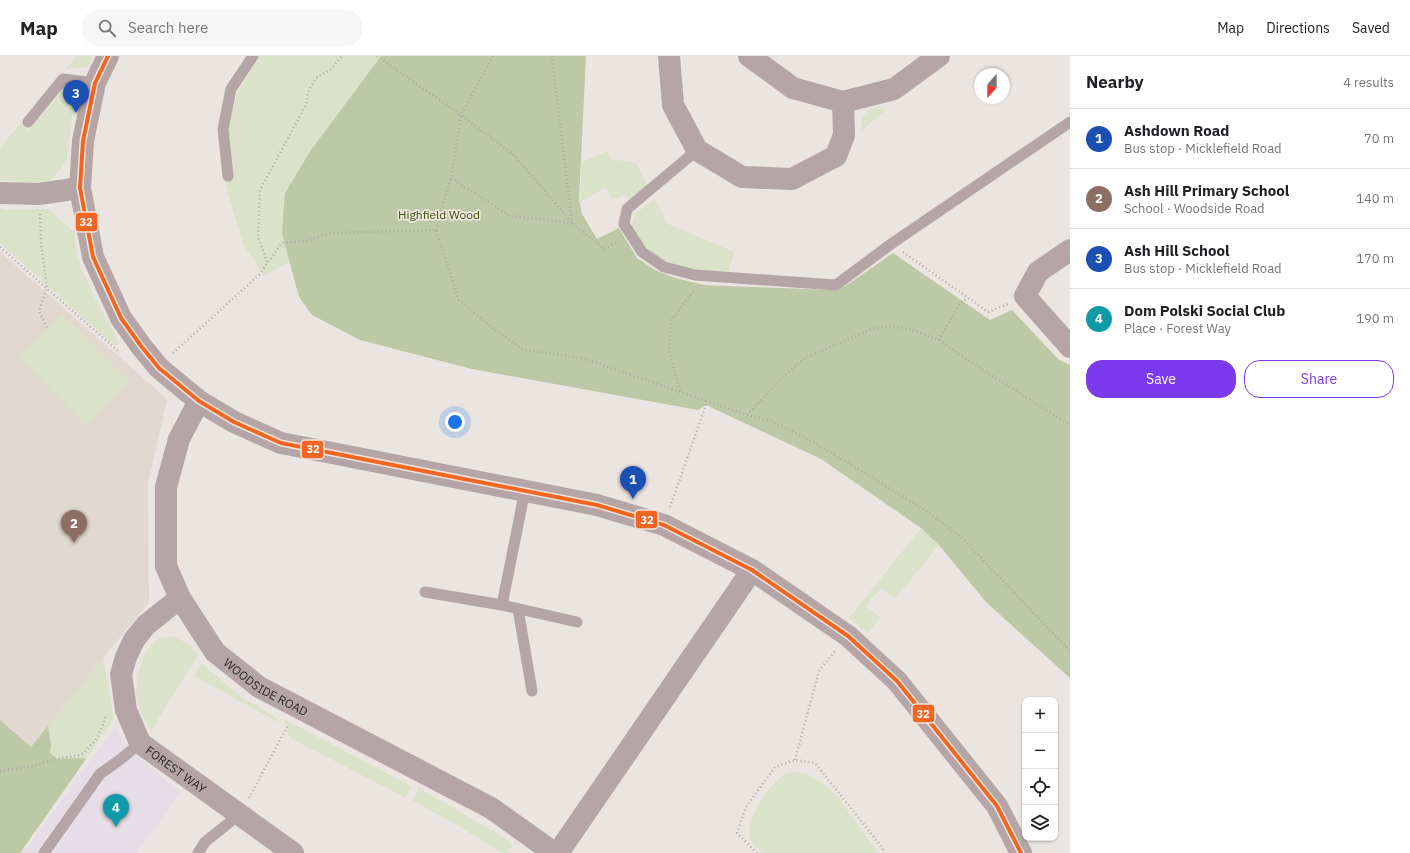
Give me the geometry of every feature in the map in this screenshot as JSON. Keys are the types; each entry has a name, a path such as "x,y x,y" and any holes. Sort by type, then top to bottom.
{"street":[{"path":"108,56 95,83 83,141 80,188 93,257 121,318 159,368 198,401 234,422 281,443 597,505 664,525 752,570 848,636 897,681 997,806 1021,853"},
{"path":"669,56 673,105 698,150 742,177 792,179 836,156 844,135 843,102"},
{"path":"749,56 793,88 843,102 894,89 939,56"},
{"path":"0,193 39,194 80,188"},
{"path":"1070,250 1038,272 1025,296 1070,347"},
{"name":"WOODSIDE ROAD","path":"198,401 179,439 166,487 166,566 180,598 215,652 259,687 491,808 554,853"},
{"path":"558,853 752,570"},
{"name":"FOREST WAY","path":"180,598 146,625 134,640 126,657 121,674 126,710 140,743 293,853"}],"lane":[{"path":"228,176 223,129 231,89 253,56"},
{"path":"28,122 63,79 95,83"},
{"path":"698,150 627,209 624,224 642,252 664,266 695,275 836,286 891,244 1070,122"},
{"path":"502,605 526,490"},
{"path":"425,592 502,605 577,622"},
{"path":"518,609 532,691"},
{"path":"44,853 100,774 140,743"},
{"path":"198,853 205,842 240,814"}],"path":[{"path":"267,263 258,237 260,190 306,105 308,92 316,78 331,69 342,56"},
{"path":"377,56 461,115 515,156 572,223 604,249 631,235"},
{"path":"493,56 461,115 451,178 436,230 459,300 494,330 524,350 582,358 747,415 771,421 812,441 922,508 960,536 1070,651"},
{"path":"552,56 572,223"},
{"path":"451,178 510,216 572,223"},
{"path":"39,194 41,242 47,288 39,311 47,328"},
{"path":"172,353 259,275 282,243 307,241 331,233 436,230"},
{"path":"891,244 988,312 1025,296"},
{"path":"0,246 119,352"},
{"path":"680,391 669,350 671,321 696,288"},
{"path":"939,340 960,303 968,298"},
{"path":"747,415 784,376 806,358 872,329 890,326 909,328 939,340 1061,421 1070,425"},
{"path":"664,525 706,405 705,400"},
{"path":"795,760 819,671 848,636"},
{"path":"0,772 34,766 55,759 81,755 96,740 105,720 106,700 123,690"},
{"path":"240,814 298,707"},
{"path":"758,853 737,833 746,807 775,767 795,760 815,763 881,846 884,853"}],"shaded area":[{"path":"0,252 167,399 148,484 149,602 31,747 0,720"},
{"path":"115,727 127,747 146,765 181,791 137,853 23,853"}],"green space":[{"path":"77,56 92,56 88,67 66,69"},
{"path":"260,56 381,56 311,150 282,234 289,262 264,276 243,244 225,183 227,128 238,91"},
{"name":"Highfield Wood","path":"381,56 586,56 579,200 582,214 597,239 619,228 637,258 655,270 675,278 704,285 830,290 844,287 893,253 990,320 1012,310 1059,360 1070,365 1070,678 986,602 939,545 921,528 821,459 706,405 698,410 472,369 360,340 312,315 299,297 282,234 285,193 311,150"},
{"path":"67,89 72,91 77,97 72,119 67,159 61,169 50,181 29,183 0,180 0,148 20,124 29,130 62,91"},
{"path":"879,106 886,110 861,131 864,115 870,110"},
{"path":"607,151 612,161 618,160 636,163 648,186 631,201 626,194 616,199 611,198 606,187 580,202 582,162"},
{"path":"654,199 660,207 666,223 734,252 727,278 667,264 649,254 633,231 632,224 635,214"},
{"path":"0,208 9,210 48,209 74,232 78,260 95,298 119,342 118,345 115,346 0,243"},
{"path":"62,314 130,382 86,426 18,357"},
{"path":"921,528 939,545 895,599 881,588 866,606 880,617 868,633 849,618"},
{"path":"172,636 190,646 198,655 151,731 141,712 137,700 136,693 138,675 144,657 154,642 160,638"},
{"path":"103,658 114,719 20,853 0,853 0,720 31,747"},
{"path":"203,664 236,693 279,720 278,722 194,676 200,665"},
{"path":"0,720 31,747 48,726 51,745 50,753 57,759 86,759 20,853 0,853"},
{"path":"283,720 286,720 411,786 406,798 290,738"},
{"path":"792,772 807,774 828,787 841,801 878,853 763,853 757,848 752,842 750,834 750,826 753,816 769,789 783,775"},
{"path":"419,788 510,841 512,846 507,853 502,853 459,826 413,801"}],"transit line":[{"name":"32","path":"108,56 95,83 83,141 80,188 93,257 121,318 159,368 199,401 234,422 281,443 597,505 664,525 752,570 848,636 897,681 997,806 1021,853"}],"place":[{"name":"Ash Hill School","path":"76,113"},
{"name":"Ashdown Road","path":"633,499"},
{"name":"Ash Hill Primary School","path":"74,543"},
{"name":"Dom Polski Social Club","path":"116,827"}]}
